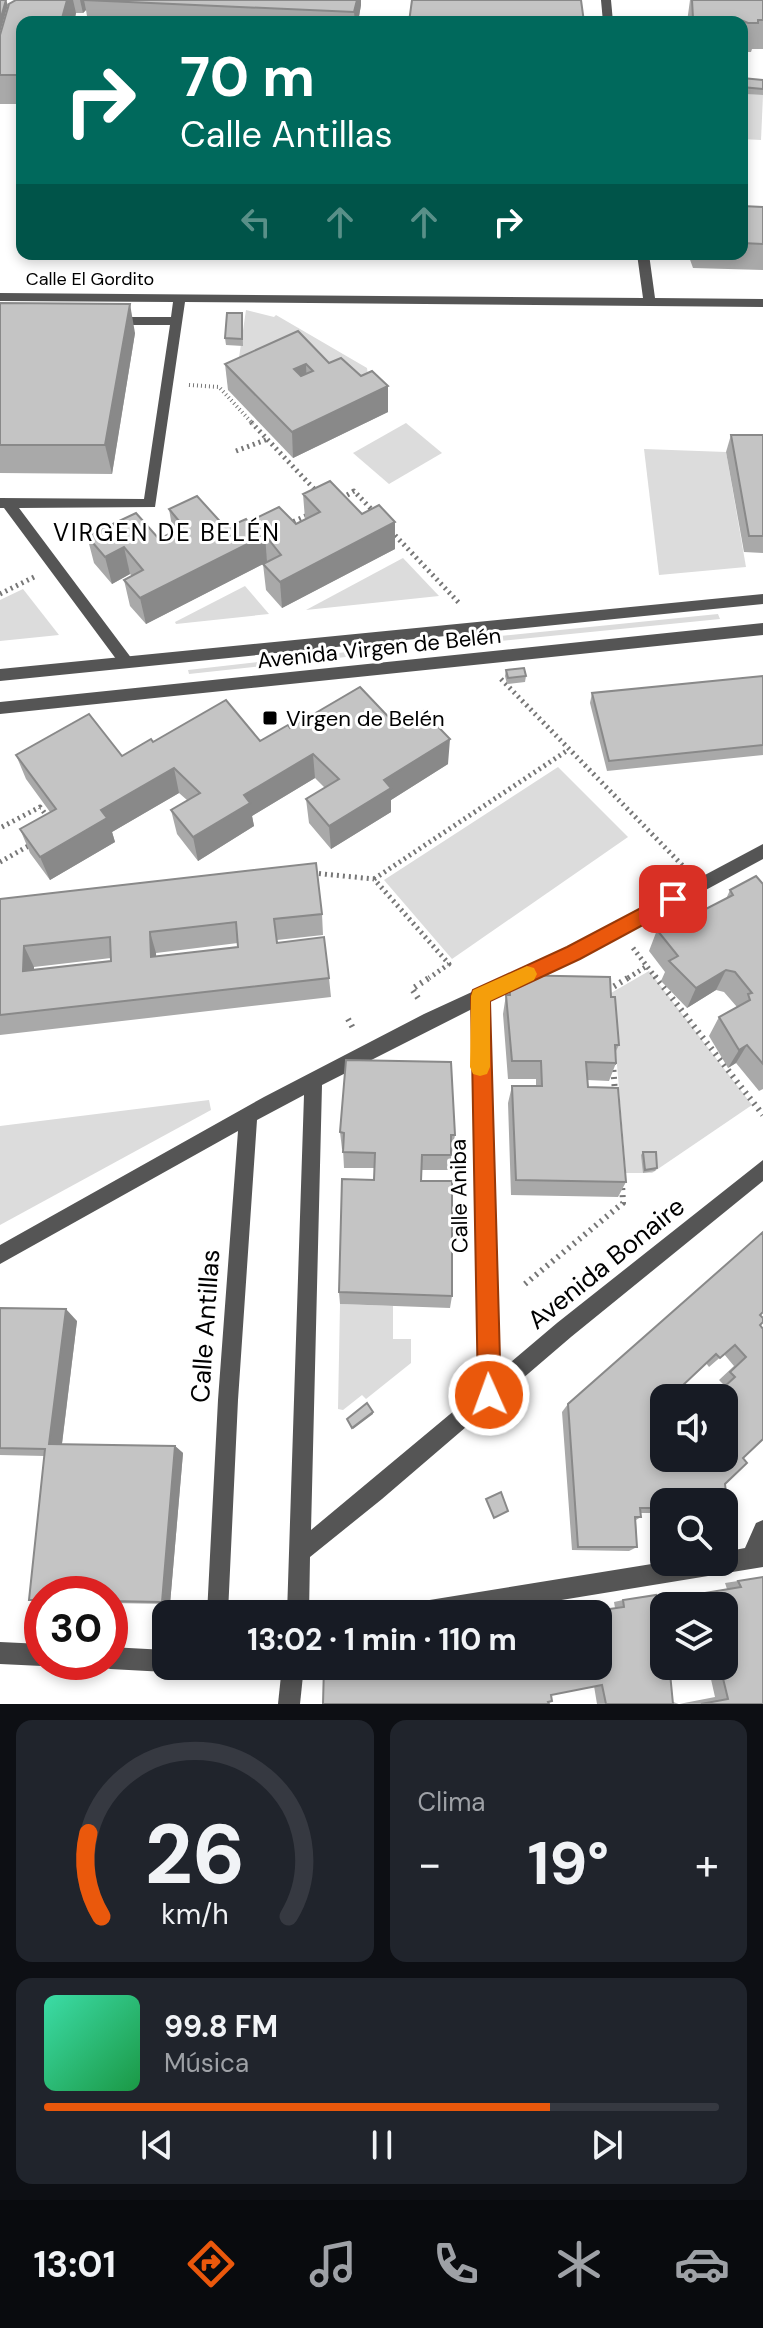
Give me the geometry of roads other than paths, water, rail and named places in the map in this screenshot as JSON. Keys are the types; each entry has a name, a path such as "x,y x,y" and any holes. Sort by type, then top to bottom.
{"street":[{"path":"644,260 650,303"},
{"name":"Calle El Gordito","path":"0,297 763,303"},
{"path":"4,503 150,504 180,297"},
{"name":"Calle El Gordito","path":"106,321 177,321"},
{"path":"4,503 127,663"},
{"name":"Avenida Virgen de Belén","path":"0,675 763,599"},
{"name":"Avenida Virgen de Belén","path":"0,708 763,629"},
{"path":"0,1255 313,1081 762,855"},
{"name":"Calle Aniba","path":"480,996 489,1395"},
{"path":"298,1600 313,1081"},
{"name":"Calle Antillas","path":"218,1600 248,1116"},
{"name":"Avenida Bonaire","path":"300,1552 564,1330 763,1169"},
{"path":"496,1600 758,1557 763,1530"},
{"path":"0,1653 24,1654"},
{"path":"128,1659 152,1660"},
{"path":"289,1704 292,1680"}],"place":[{"name":"Virgen de Belén","path":"270,718"}],"district":[{"name":"VIRGEN DE BELÉN","path":"167,532"}]}
